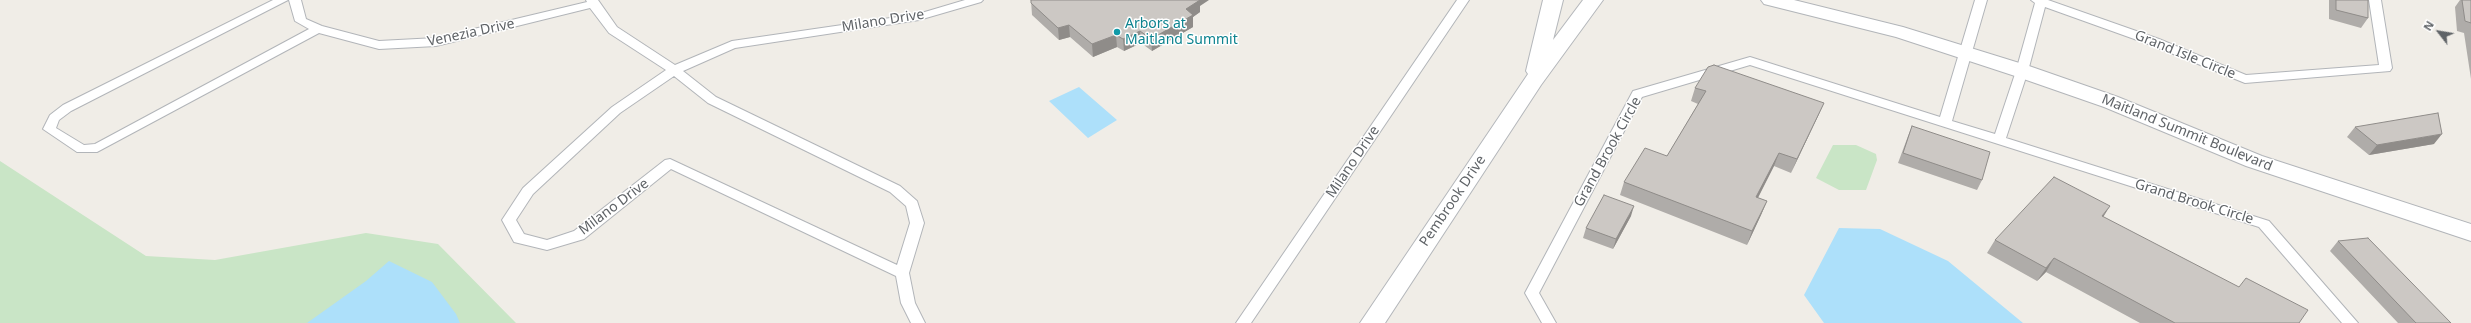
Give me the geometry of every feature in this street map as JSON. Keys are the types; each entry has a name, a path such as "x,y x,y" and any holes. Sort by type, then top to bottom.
{"street":[{"name":"Pembrook Drive","path":"1534,80 1553,0"},
{"name":"Pembrook Drive","path":"1372,323 1534,80 1593,0"},
{"name":"Maitland Summit Boulevard","path":"1771,0 1903,34 2022,71 2111,102 2254,161 2471,233"},
{"name":"Maitland Summit Boulevard","path":"1817,0 1903,34"}],"lane":[{"path":"282,0 67,108 54,118 49,129 82,149 97,148 318,29"},
{"name":"Venezia Drive","path":"295,0 301,21 318,29 379,45 436,42 593,2"},
{"name":"Milano Drive","path":"902,273 670,163 579,235 547,245 519,238 509,220 528,191 616,110 674,70 732,45 919,17 977,0"},
{"name":"Milano Drive","path":"1243,323 1463,0"},
{"path":"1945,122 1964,52 1981,0"},
{"name":"Grand Isle Circle","path":"2022,71 2039,1 2155,42 2245,79 2386,68 2375,0"},
{"path":"593,2 613,30 674,70 712,100 772,131 895,189 912,204 917,223 902,273 908,303 918,323"},
{"name":"Grand Brook Circle","path":"1549,323 1532,293 1637,94 1750,61 2264,224 2350,323"},
{"path":"1999,141 2022,71"}],"green space":[{"path":"1833,145 1856,145 1876,154 1877,160 1866,190 1839,190 1816,178"},
{"path":"0,161 146,256 215,260 366,233 438,244 516,323 0,323"}],"water":[{"path":"1079,87 1117,120 1088,138 1049,101"},
{"path":"1839,228 1880,229 1948,261 2023,323 1824,323 1804,295"},
{"path":"389,261 432,282 456,314 460,323 307,323 366,281"}],"building":[{"name":"Arbors at Maitland Summit","path":"1031,0 1200,0 1186,9 1193,15 1151,39 1140,31 1123,39 1116,35 1092,44 1069,25 1058,28 1031,3"},
{"path":"2336,0 2368,0 2368,18 2336,10"},
{"path":"2462,0 2471,0 2471,23 2465,21"},
{"path":"1714,65 1824,103 1797,159 1779,153 1756,197 1767,201 1752,231 1624,182 1645,148 1667,156 1706,91 1695,88 1708,67"},
{"path":"2438,113 2442,134 2377,145 2355,127"},
{"path":"1912,126 1990,152 1982,180 1903,153"},
{"path":"2054,177 2110,206 2102,216 2239,287 2246,278 2308,310 2299,323 2175,323 2054,258 2046,268 1995,240"},
{"path":"1604,195 1634,206 1616,239 1586,228"},
{"path":"2368,238 2451,323 2416,323 2338,241"}],"place":[{"name":"Arbors at Maitland Summit","path":"1117,32"}]}
